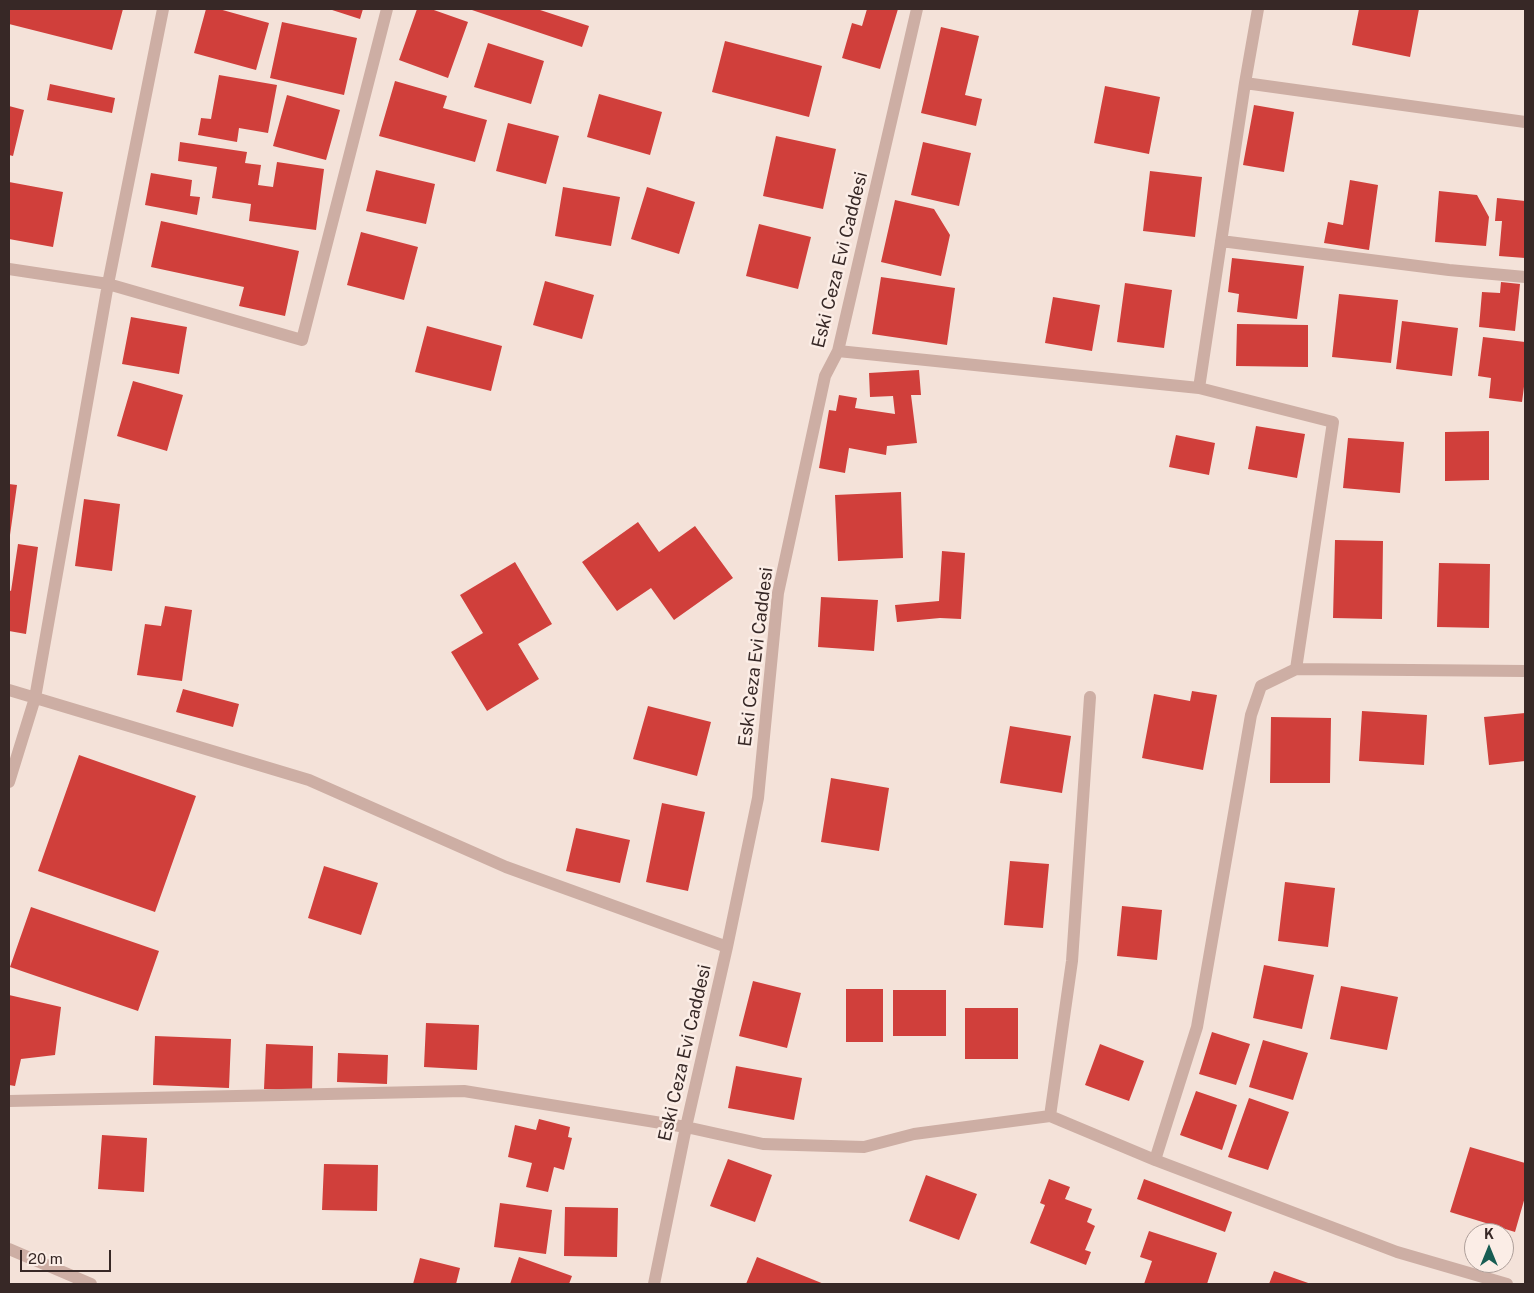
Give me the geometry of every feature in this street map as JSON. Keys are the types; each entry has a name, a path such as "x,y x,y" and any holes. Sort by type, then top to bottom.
{"street":[{"path":"9,782 35,698 108,284 163,9"},
{"path":"9,269 108,284 302,340 387,9"},
{"name":"Eski Ceza Evi Caddesi","path":"654,1284 686,1127 727,947 758,798 778,593 825,376 838,351 916,9"},
{"path":"1199,388 1258,9"},
{"path":"1245,83 1525,122"},
{"path":"1221,241 1449,270 1525,277"},
{"path":"838,351 1199,388 1333,422 1296,669"},
{"path":"1155,1160 1197,1027 1251,715 1262,686 1296,669 1525,671"},
{"path":"9,690 309,780 506,867 727,947"},
{"path":"1050,1116 1072,961 1090,697"},
{"path":"9,1102 464,1091 686,1127 763,1144 864,1146 914,1134 1050,1116 1155,1160 1397,1252 1507,1284"},
{"path":"9,1249 91,1284"}],"building":[{"path":"9,9 123,9 112,50 9,24"},
{"path":"206,9 219,9 269,23 256,70 194,53"},
{"path":"329,9 363,9 360,19"},
{"path":"417,9 431,9 468,22 448,78 399,60"},
{"path":"469,9 537,9 589,26 582,47"},
{"path":"867,9 898,9 880,69 842,58 852,23 862,26"},
{"path":"1359,9 1419,9 1410,57 1352,45"},
{"path":"282,22 357,38 344,95 270,78"},
{"path":"941,27 979,36 965,95 982,99 976,126 921,113"},
{"path":"725,41 822,66 809,117 712,92"},
{"path":"488,43 544,61 531,104 474,87"},
{"path":"219,75 277,85 268,133 239,128 237,142 198,135 201,118 211,119"},
{"path":"395,81 447,96 443,108 487,120 475,162 379,136"},
{"path":"50,84 115,98 112,113 47,100"},
{"path":"1105,86 1160,97 1149,154 1094,143"},
{"path":"599,94 662,112 650,155 587,137"},
{"path":"287,95 340,110 326,160 273,146"},
{"path":"1254,105 1294,112 1284,172 1243,165"},
{"path":"9,106 24,110 13,156 9,155"},
{"path":"508,123 559,136 546,184 496,171"},
{"path":"776,136 836,149 823,209 763,196"},
{"path":"180,142 247,152 245,163 261,165 258,185 273,187 277,162 324,169 316,230 249,221 251,204 212,198 217,167 178,161"},
{"path":"923,142 971,153 959,206 911,195"},
{"path":"376,170 435,184 426,224 366,211"},
{"path":"1150,171 1202,177 1195,237 1143,231"},
{"path":"151,173 192,180 190,196 200,197 197,215 145,205"},
{"path":"1350,180 1378,185 1369,250 1324,243 1328,222 1343,225"},
{"path":"9,182 63,192 53,247 9,239"},
{"path":"563,187 620,197 611,246 555,236"},
{"path":"647,187 695,202 679,254 631,239"},
{"path":"1439,191 1477,195 1489,217 1486,246 1435,242"},
{"path":"1497,198 1525,201 1525,258 1499,256 1502,221 1495,221"},
{"path":"895,200 934,209 950,235 941,276 881,262"},
{"path":"161,221 299,251 285,316 239,306 244,287 151,267"},
{"path":"759,224 811,237 798,289 746,276"},
{"path":"361,232 418,247 404,300 347,285"},
{"path":"1232,258 1304,266 1297,319 1237,312 1239,294 1228,292"},
{"path":"881,277 955,288 947,345 872,334"},
{"path":"545,281 594,295 582,339 533,325"},
{"path":"1501,282 1520,284 1515,331 1479,327 1482,292 1500,293"},
{"path":"1125,283 1172,290 1164,348 1117,342"},
{"path":"1339,294 1398,300 1391,363 1332,357"},
{"path":"1053,297 1100,305 1092,351 1045,343"},
{"path":"131,317 187,327 179,374 122,364"},
{"path":"1402,321 1458,328 1452,376 1396,369"},
{"path":"1237,324 1308,325 1308,367 1236,366"},
{"path":"427,326 502,346 491,391 415,372"},
{"path":"1483,337 1525,342 1525,379 1522,402 1489,398 1491,378 1478,376"},
{"path":"919,370 921,395 911,395 917,443 887,446 886,455 849,448 845,473 819,468 829,410 836,411 839,395 857,398 855,408 895,414 893,396 870,397 869,373"},
{"path":"133,381 183,395 167,451 117,436"},
{"path":"1256,426 1305,434 1297,478 1248,469"},
{"path":"1489,431 1489,480 1445,481 1445,432"},
{"path":"1176,435 1215,443 1209,475 1169,467"},
{"path":"1348,438 1404,442 1400,493 1343,488"},
{"path":"9,484 17,485 10,535 9,535"},
{"path":"901,492 903,558 838,561 835,495"},
{"path":"84,499 120,504 112,571 75,566"},
{"path":"638,522 659,552 695,526 733,578 674,620 651,588 617,611 582,562"},
{"path":"1335,540 1383,541 1382,619 1333,618"},
{"path":"18,544 38,547 26,634 9,631 9,590 11,591"},
{"path":"942,551 965,553 961,619 940,618 897,622 895,605 939,601"},
{"path":"515,562 552,624 518,644 539,679 487,711 451,652 483,633 460,595"},
{"path":"1439,563 1490,564 1489,628 1437,627"},
{"path":"821,597 878,600 874,651 818,647"},
{"path":"165,606 192,610 182,681 137,675 145,624 161,626"},
{"path":"183,689 239,704 233,727 176,712"},
{"path":"1192,691 1217,695 1203,770 1142,758 1154,694 1190,701"},
{"path":"648,706 711,722 697,776 633,759"},
{"path":"1362,711 1427,715 1424,765 1359,761"},
{"path":"1525,713 1525,761 1489,765 1484,717"},
{"path":"1271,717 1331,718 1330,783 1270,783"},
{"path":"1010,726 1071,736 1062,793 1000,783"},
{"path":"79,755 196,796 155,912 38,871"},
{"path":"831,778 889,788 879,851 821,842"},
{"path":"662,803 705,812 688,891 646,882"},
{"path":"576,828 630,840 620,883 566,871"},
{"path":"1010,861 1049,864 1043,928 1004,925"},
{"path":"324,866 378,883 361,935 308,918"},
{"path":"1285,882 1335,888 1328,947 1278,941"},
{"path":"1122,906 1162,910 1157,960 1117,956"},
{"path":"31,907 159,951 138,1011 10,967"},
{"path":"1264,965 1314,975 1302,1029 1253,1018"},
{"path":"753,981 801,993 787,1048 739,1036"},
{"path":"1341,986 1398,997 1387,1050 1330,1039"},
{"path":"846,989 883,989 883,1042 846,1042"},
{"path":"893,990 946,990 946,1036 893,1036"},
{"path":"9,995 61,1007 55,1055 21,1059 15,1086 9,1085"},
{"path":"965,1008 1018,1008 1018,1059 965,1059"},
{"path":"426,1023 479,1025 477,1070 424,1067"},
{"path":"1212,1032 1250,1044 1236,1085 1199,1074"},
{"path":"155,1036 231,1039 229,1088 153,1085"},
{"path":"1263,1040 1308,1053 1293,1100 1249,1087"},
{"path":"266,1044 313,1046 312,1091 264,1089"},
{"path":"1100,1044 1144,1061 1129,1101 1085,1085"},
{"path":"338,1053 388,1055 387,1084 337,1082"},
{"path":"736,1066 802,1078 794,1120 728,1108"},
{"path":"1196,1091 1237,1105 1222,1150 1180,1135"},
{"path":"1249,1098 1289,1112 1268,1170 1228,1157"},
{"path":"539,1119 570,1127 568,1137 572,1138 564,1170 554,1167 548,1192 526,1187 532,1163 508,1157 515,1125 536,1130"},
{"path":"102,1135 147,1138 144,1192 98,1189"},
{"path":"1470,1147 1525,1163 1525,1197 1515,1232 1514,1223 1486,1223 1450,1212"},
{"path":"728,1159 772,1175 755,1222 710,1206"},
{"path":"324,1164 378,1165 377,1211 322,1210"},
{"path":"926,1175 977,1194 959,1240 909,1221"},
{"path":"1049,1179 1070,1187 1065,1199 1092,1209 1087,1222 1095,1226 1085,1250 1091,1252 1086,1265 1030,1243 1045,1205 1040,1203"},
{"path":"1144,1179 1232,1212 1225,1232 1137,1199"},
{"path":"500,1203 552,1210 546,1254 494,1247"},
{"path":"565,1207 618,1208 617,1257 564,1256"},
{"path":"1149,1231 1217,1253 1207,1284 1144,1284 1152,1261 1140,1257"},
{"path":"519,1257 572,1276 569,1284 510,1284"},
{"path":"757,1257 824,1284 746,1284"},
{"path":"420,1258 460,1268 456,1284 413,1284"},
{"path":"1274,1271 1311,1284 1269,1284"}]}
